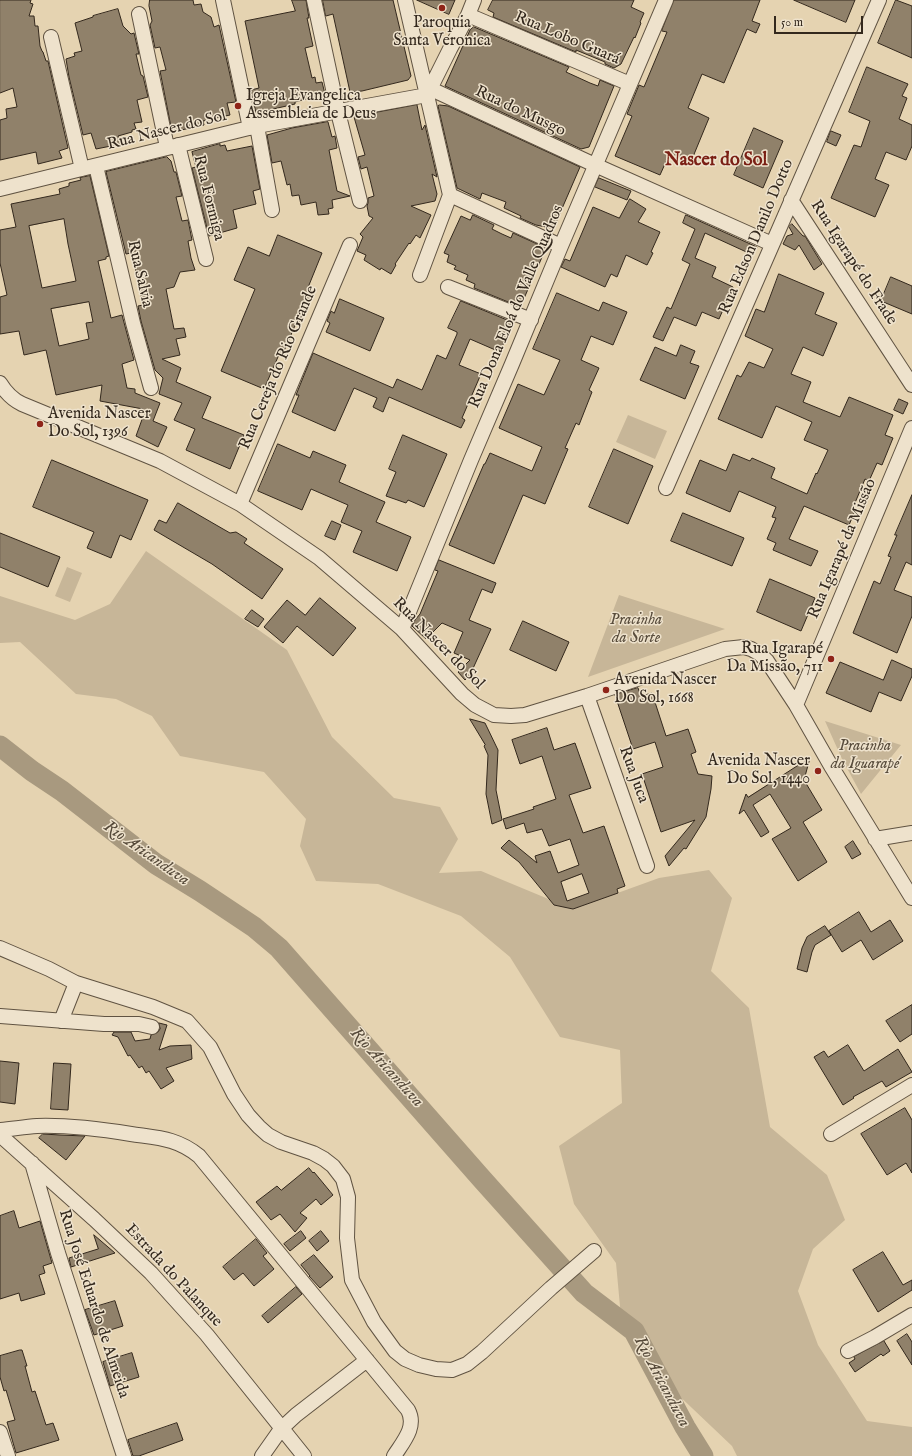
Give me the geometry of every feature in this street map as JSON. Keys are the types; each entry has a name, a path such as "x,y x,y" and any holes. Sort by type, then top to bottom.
{"street":[{"path":"223,0 254,127 272,210"},
{"path":"314,0 338,112 360,201"},
{"path":"405,0 429,92 450,195 420,275"},
{"path":"429,92 468,15 474,0"},
{"name":"Rua Edson Danilo Dotto","path":"666,488 879,0"},
{"name":"Rua Dona Eloá do Valle Quadros","path":"402,629 471,460 630,84 662,1"},
{"name":"Rua Formiga","path":"139,14 173,146 206,259"},
{"name":"Rua Lobo Guará","path":"468,15 630,84"},
{"path":"51,37 82,169"},
{"name":"Rua Nascer do Sol","path":"0,189 254,127 338,112 429,92"},
{"name":"Rua do Musgo","path":"429,92 772,244"},
{"name":"Rua Salvia","path":"96,166 150,388"},
{"path":"450,195 561,246"},
{"name":"Rua Igarapé do Frade","path":"791,200 912,385"},
{"name":"Rua Cereja do Rio Grande","path":"240,504 350,245"},
{"path":"448,287 531,320"},
{"name":"Rua Nascer do Sol","path":"0,383 13,400 160,461 240,504 319,558 402,629 462,694 475,705 494,715 525,715 587,696 725,649 744,647 760,654 767,661 796,705 830,766 912,898"},
{"name":"Rua Igarapé da Missão","path":"796,705 912,428"},
{"name":"Rua Juca","path":"587,696 647,866"},
{"path":"875,839 912,833"},
{"path":"0,948 76,983 153,1007 187,1021 210,1047 234,1094 248,1115 259,1127 268,1135 281,1142 313,1153 333,1166 343,1179 348,1198 347,1238 352,1280 374,1322 395,1351 405,1359 419,1365 436,1369 452,1370 468,1364 594,1251"},
{"path":"61,1021 76,983"},
{"path":"0,1016 104,1024 139,1024 152,1028"},
{"path":"831,1134 912,1085"},
{"path":"0,1130 36,1126 64,1126 103,1130 170,1140 184,1145 199,1156 368,1360 412,1417 411,1427 394,1456"},
{"name":"Estrada do Palanque","path":"0,1135 94,1219 151,1273 207,1335 304,1456"},
{"name":"Rua José Eduardo de Almeida","path":"32,1163 58,1253 124,1456"},
{"path":"848,1351 912,1315"},
{"path":"262,1456 281,1429 368,1360"},
{"path":"0,1432 8,1456"}],"green space":[{"path":"628,415 667,431 655,459 616,442"},
{"path":"146,551 287,650 332,737 394,798 440,807 458,839 439,873 481,871 558,903 579,907 659,878 709,870 732,898 711,971 749,1008 770,1127 827,1175 845,1220 813,1249 798,1291 818,1345 867,1421 912,1427 912,1456 737,1456 732,1446 672,1389 621,1317 616,1263 574,1204 559,1146 622,1103 620,1050 560,1037 510,957 461,916 378,884 316,881 300,846 306,819 264,772 180,756 152,716 116,699 76,694 20,642 0,643 0,596 75,620 110,604"},
{"path":"67,567 82,573 70,602 55,596"},
{"name":"Pracinha da Sorte","path":"619,595 725,629 588,677"},
{"name":"Pracinha da Iguarapé","path":"825,721 901,745 861,794 842,759"}],"building":[{"path":"0,0 31,0 30,3 33,4 29,16 34,16 35,26 38,26 40,46 46,61 48,61 68,148 59,151 62,158 38,164 36,152 0,160 0,120 7,118 6,109 17,107 13,88 0,93"},
{"path":"150,0 193,0 194,5 201,4 203,12 211,17 214,27 219,25 236,102 227,103 230,115 203,121 204,125 172,132 160,71 166,70 160,47 155,48 150,25 152,21 149,6"},
{"path":"292,0 306,0 309,18 307,18 313,46 305,48 312,78 315,77 316,83 322,82 325,94 295,102 295,104 256,113 251,90 259,88 245,21 295,11"},
{"path":"323,0 393,0 411,76 408,80 362,91 350,92 333,14 326,16"},
{"path":"417,0 455,0 449,14"},
{"path":"493,0 634,0 631,7 644,13 635,38 634,37 621,64 614,68 605,64 605,62 576,50 576,52 493,17 494,13 488,10"},
{"path":"674,0 760,0 752,21 760,24 756,33 747,29 724,83 702,74 688,108 709,118 690,164 669,155 660,175 615,156 632,116 627,114 639,85 644,87 667,32 662,31"},
{"path":"794,0 855,0 846,22"},
{"path":"896,0 912,6 912,58 878,43"},
{"path":"118,9 123,26 131,34 134,33 139,54 136,54 148,97 137,100 142,122 134,123 136,129 132,130 132,132 118,136 121,144 96,149 91,133 83,135 66,59 75,56 74,53 82,51 75,23"},
{"path":"474,27 569,67 566,72 590,83 598,86 600,80 614,86 589,147 581,149 445,86 470,30"},
{"path":"867,67 908,84 902,96 907,98 899,119 912,125 912,146 906,160 886,152 875,179 889,185 875,217 831,198 854,145 861,147 870,121 849,112"},
{"path":"417,105 422,130 425,125 437,177 432,174 437,194 435,201 411,206 431,215 420,238 416,235 410,244 409,243 395,264 396,265 391,274 381,268 380,270 364,260 366,255 357,251 363,237 360,234 373,218 369,216 367,206 368,198 374,196 367,167 361,169 358,157 365,155 354,117"},
{"path":"438,106 448,106 580,167 554,227 551,228 536,225 520,218 521,216 504,208 506,202 482,193 480,199 457,188"},
{"path":"328,122 332,137 335,136 337,148 329,150 337,191 350,196 332,200 333,208 328,209 329,214 318,215 316,202 301,205 299,195 292,196 290,184 287,185 281,161 272,163 267,135 292,128"},
{"path":"754,128 783,141 763,188 734,175"},
{"path":"831,131 841,135 836,146 827,142"},
{"path":"220,144 220,146 225,145 227,151 252,146 260,189 253,191 256,204 233,210 237,228 209,236 192,168 196,167 192,152"},
{"path":"167,157 171,161 174,172 176,172 182,196 176,197 182,221 188,220 192,240 188,241 195,270 180,272 174,287 166,289 174,329 184,328 186,337 176,339 180,355 162,359 181,368 176,382 211,397 202,418 244,435 230,469 186,450 195,429 174,420 182,403 159,394 163,378 155,370 141,321 138,306 143,305 135,267 131,253 126,254 106,172"},
{"path":"90,176 109,256 106,257 106,259 98,261 111,318 122,315 134,360 122,364 127,388 135,389 135,393 160,403 153,421 167,427 158,447 136,436 144,414 141,413 143,409 100,401 102,385 56,395 46,350 24,355 19,331 0,334 0,297 7,295 0,263 0,230 16,227 11,204 60,194 59,189 69,186 69,183 81,180 80,178","holes":["64,219 76,281 42,288 29,226","89,302 93,322 86,323 89,339 59,346 51,309"]},
{"path":"599,178 631,191 627,200 595,187"},
{"path":"630,199 646,209 638,222 660,232 647,265 626,255 617,277 611,274 605,287 561,267 565,259 570,261 593,207 619,218"},
{"path":"473,215 494,225 492,229 502,234 511,238 513,233 546,248 522,303 518,306 474,288 475,284 466,280 468,275 454,269 456,266 447,262 449,255 444,253 461,216 470,220"},
{"path":"686,215 757,247 753,255 705,233 695,258 716,267 712,277 733,287 719,319 702,312 696,326 674,317 663,341 653,337 667,307 671,309 690,264 682,260 695,229 683,223"},
{"path":"792,224 803,236 805,236 822,264 814,270 799,245 795,250 783,244 787,236 793,234 789,227"},
{"path":"278,235 322,253 307,290 312,292 284,351 281,350 264,389 221,371 255,289 234,280 239,268 248,247 269,256"},
{"path":"779,274 824,293 815,314 837,323 823,356 803,347 791,374 811,382 803,402 840,417 849,397 893,415 885,435 893,438 882,465 877,463 869,481 865,479 852,510 855,511 849,525 804,506 789,539 818,551 811,566 773,550 776,543 767,539 776,518 772,517 776,507 739,491 730,512 686,493 700,460 726,471 733,454 750,461 752,458 775,468 771,478 807,494 828,450 804,440 812,422 776,406 762,438 718,419 737,375 741,377 749,362 764,368 773,349 745,336 756,309 764,312"},
{"path":"891,277 912,286 912,314 881,301"},
{"path":"557,293 599,311 603,302 627,312 613,345 591,336 581,360 599,368 589,390 592,392 579,425 576,423 565,448 568,449 545,504 523,495 494,564 449,545 490,453 532,471 542,447 499,428 518,384 544,395 560,360 533,349"},
{"path":"340,299 384,318 370,351 326,332 330,323 327,321 331,311 334,313"},
{"path":"461,301 512,322 500,352 470,339 459,365 481,374 462,418 465,420 461,428 389,397 383,412 373,407 377,398 354,388 335,431 292,412 299,395 296,395 313,353 393,388 397,379 422,390 437,355 446,359 457,334 457,332 448,328"},
{"path":"681,345 695,351 690,363 699,366 685,399 640,380 655,347 676,356"},
{"path":"899,399 908,403 903,414 894,410"},
{"path":"403,435 447,454 424,507 408,500 406,503 386,496 396,472 389,469"},
{"path":"278,444 310,458 313,451 346,465 339,482 385,502 376,522 411,537 397,571 353,552 362,531 341,522 348,505 311,489 302,510 258,491"},
{"path":"614,449 653,466 628,524 589,507"},
{"path":"52,460 148,500 131,540 120,535 111,558 87,548 94,532 33,507"},
{"path":"912,495 912,565 906,562 894,590 912,597 912,616 897,653 853,633 874,581 880,584 891,557 888,556 897,535 895,535"},
{"path":"178,503 230,533 236,532 247,539 244,543 283,569 262,599 212,564 154,530 159,520 166,523"},
{"path":"683,513 744,538 732,566 671,541"},
{"path":"332,521 341,525 335,540 325,536"},
{"path":"0,533 60,557 48,587 0,567"},
{"path":"439,560 496,583 492,593 482,589 469,620 491,629 470,675 465,680 458,672 470,660 454,653 463,632 442,623 426,639 412,626 420,614 438,571 435,570"},
{"path":"770,579 815,598 801,631 757,612"},
{"path":"320,598 356,628 333,656 297,626 283,643 264,627 287,600 305,615"},
{"path":"252,610 264,619 258,627 245,619"},
{"path":"523,621 569,642 556,671 510,650"},
{"path":"892,660 912,669 912,676 901,701 879,692 871,712 826,693 840,662 883,680"},
{"path":"638,688 641,696 652,693 666,736 688,729 696,752 691,754 698,774 712,776 706,817 686,849 684,848 669,866 665,856 695,820 661,832 642,774 663,767 655,742 633,749 615,695"},
{"path":"470,719 485,723 498,750 496,790 502,820 492,824 486,794 488,755 484,746 485,745"},
{"path":"547,728 554,750 575,743 591,788 569,795 583,833 604,826 625,886 617,889 618,893 573,909 554,905 519,862 501,848 509,840 537,863 535,856 550,851 558,873 579,865 570,839 549,846 542,829 527,833 524,823 506,829 503,819 534,809 533,807 556,799 542,756 520,764 512,740","holes":["582,874 589,893 567,901 561,882"]},
{"path":"810,758 804,780 822,810 803,822 827,862 798,881 772,839 791,828 770,794 753,805 769,832 761,837 744,810 739,814 746,794 748,797"},
{"path":"853,841 861,854 852,859 845,847"},
{"path":"859,912 871,932 890,920 903,941 873,960 861,940 842,952 829,931"},
{"path":"825,926 831,935 815,945 807,972 797,969 802,948 807,937"},
{"path":"912,1005 912,1034 900,1042 886,1021"},
{"path":"159,1023 167,1025 159,1050 170,1046 191,1045 192,1059 166,1068 174,1081 161,1089 149,1071 146,1073 142,1066 139,1068 130,1055 128,1056 118,1037 112,1035 114,1032 131,1032 135,1041 150,1039 151,1035 158,1032 160,1029"},
{"path":"848,1045 864,1071 898,1049 912,1072 886,1087 882,1081 853,1097 854,1098 843,1105 814,1057 824,1051 828,1057"},
{"path":"0,1061 19,1063 15,1104 0,1102"},
{"path":"54,1063 71,1064 68,1110 51,1109"},
{"path":"905,1108 912,1120 912,1173 906,1163 887,1175 861,1134"},
{"path":"43,1134 85,1136 66,1160 39,1138"},
{"path":"309,1168 333,1195 321,1205 316,1199 300,1213 307,1218 295,1232 280,1214 271,1220 256,1202 277,1186 281,1190"},
{"path":"14,1211 19,1228 40,1221 52,1263 43,1266 45,1273 39,1275 45,1294 21,1301 19,1293 0,1299 0,1216"},
{"path":"301,1231 306,1238 290,1251 284,1244"},
{"path":"321,1231 329,1241 317,1251 309,1241"},
{"path":"94,1235 115,1253 71,1267 69,1258 98,1249"},
{"path":"256,1239 267,1253 263,1256 274,1269 254,1286 243,1273 234,1280 223,1267"},
{"path":"883,1252 903,1285 912,1280 912,1290 878,1312 853,1270"},
{"path":"314,1255 333,1277 320,1288 301,1265"},
{"path":"296,1287 302,1294 268,1323 262,1316"},
{"path":"115,1301 123,1326 94,1335 85,1310"},
{"path":"907,1334 912,1342 912,1365 897,1341"},
{"path":"884,1341 890,1351 883,1356 881,1354 855,1372 849,1363 855,1359 854,1357"},
{"path":"22,1350 27,1366 25,1366 32,1392 35,1391 46,1425 53,1423 59,1440 16,1453 7,1422 15,1420 6,1390 4,1391 0,1377 0,1356"},
{"path":"132,1353 139,1377 110,1386 103,1362"},
{"path":"177,1423 183,1440 139,1456 133,1456 128,1440"}],"waterway":[{"name":"Rio Aricanduva","path":"0,746 32,771 62,791 156,864 254,927 279,948 584,1293 634,1331 685,1427 703,1456"}],"place":[{"name":"Paroquia Santa Veronica","path":"442,8"},
{"name":"Igreja Evangelica Assembleia de Deus","path":"238,106"},
{"name":"Avenida Nascer Do Sol, 1396","path":"40,424"},
{"name":"Rua Igarapé Da Missão, 711","path":"831,659"},
{"name":"Avenida Nascer Do Sol, 1668","path":"606,690"},
{"name":"Avenida Nascer Do Sol, 1440","path":"818,771"}],"district":[{"name":"Nascer do Sol","path":"716,161"}]}
